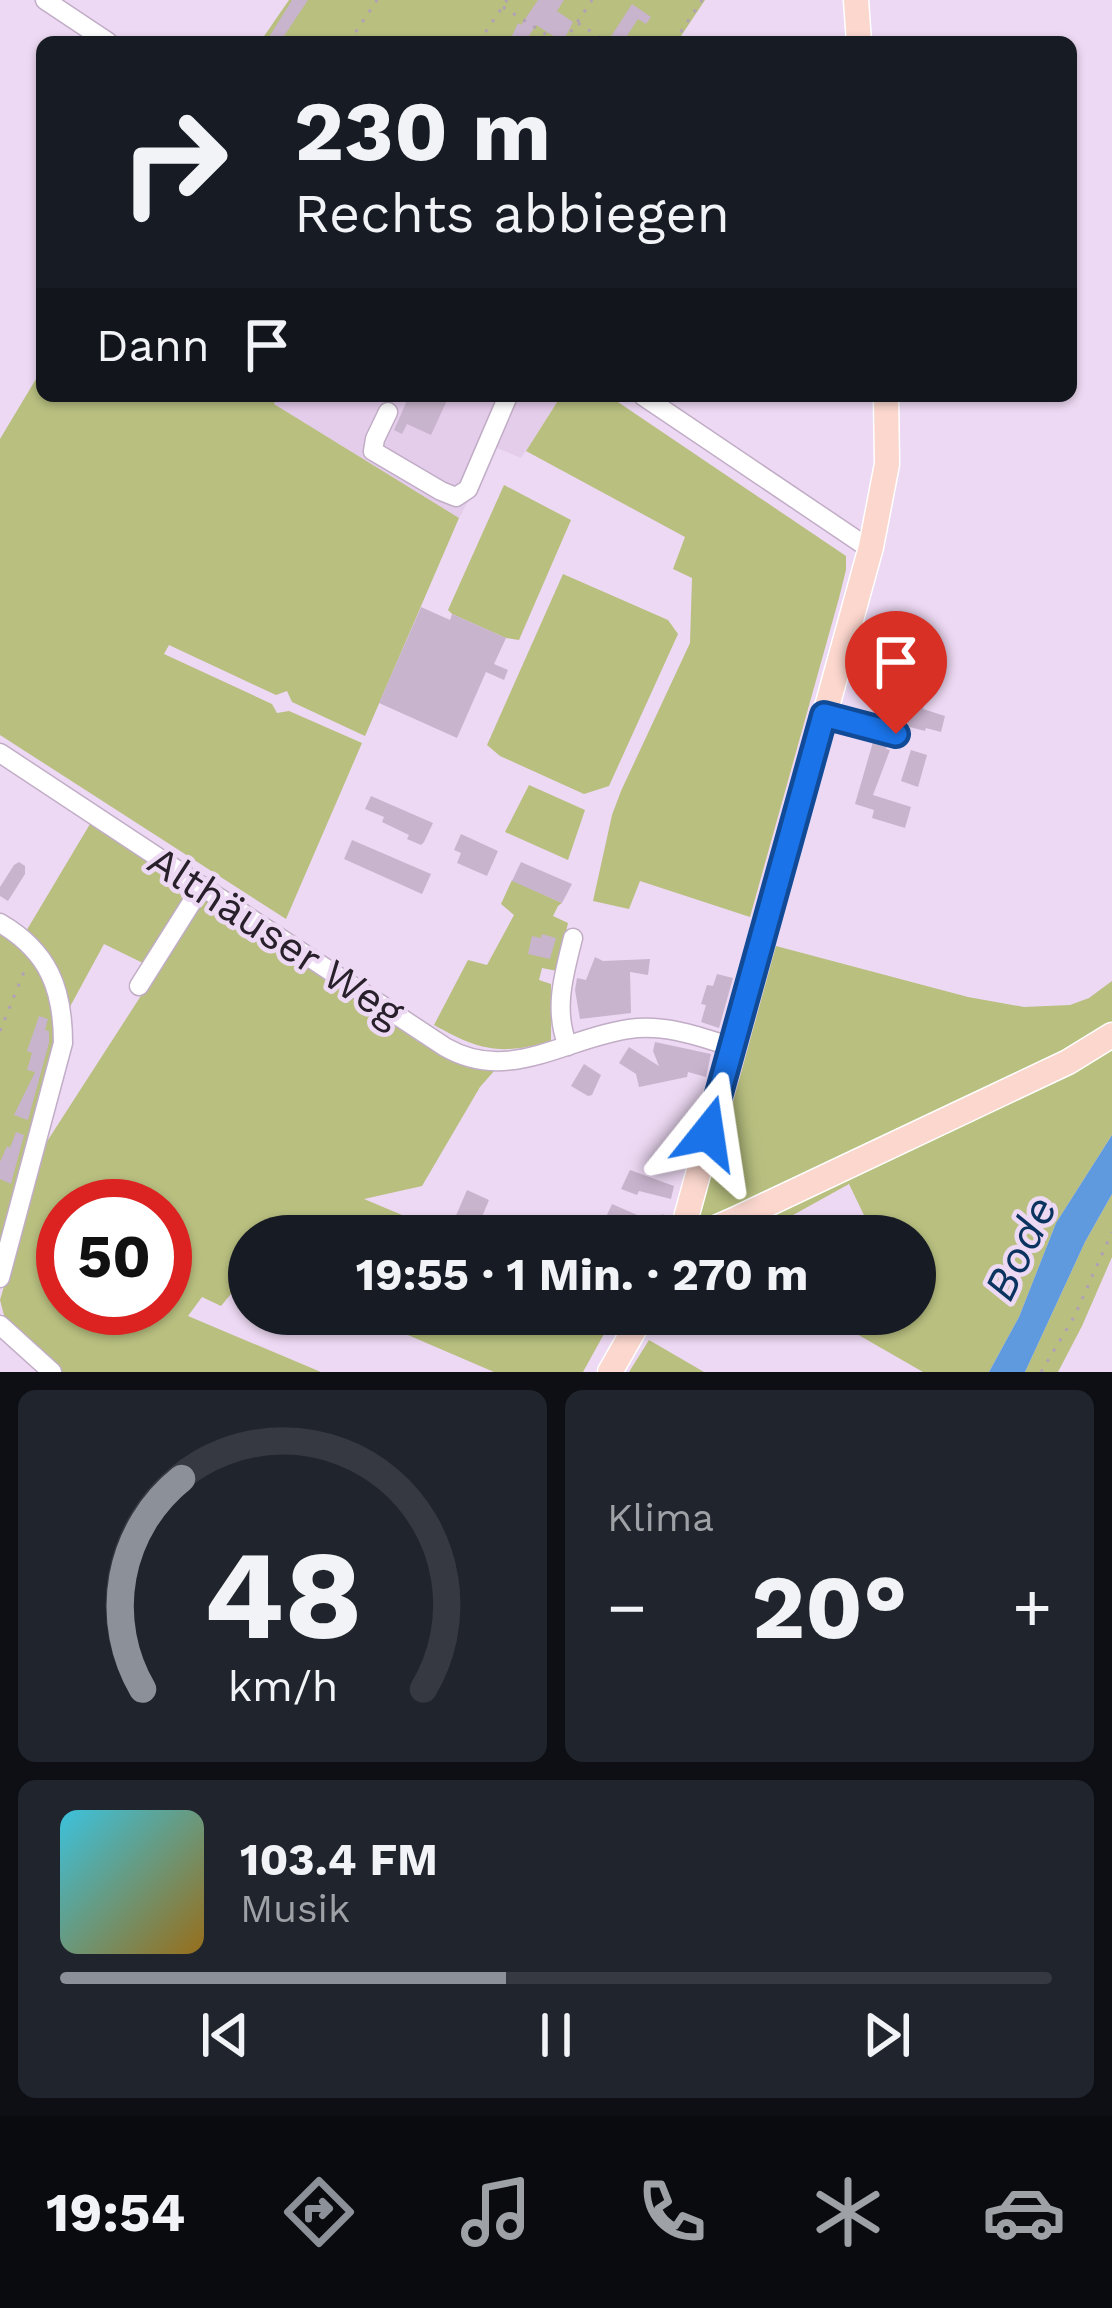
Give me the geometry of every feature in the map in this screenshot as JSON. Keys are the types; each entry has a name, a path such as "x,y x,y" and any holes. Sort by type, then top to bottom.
{"main road":[{"path":"856,0 859,36"},
{"path":"687,1215 871,548 887,464 886,402"},
{"path":"745,1215 1068,1062 1112,1035"},
{"path":"610,1372 631,1335"}],"street":[{"path":"45,0 99,36"},
{"path":"388,412 374,439 373,452 456,497 468,489 505,402"},
{"path":"652,402 871,548"},
{"path":"824,715 896,734"},
{"name":"Althäuser Weg","path":"0,753 457,1054 482,1062 505,1062 619,1031 657,1028 731,1047"},
{"path":"139,986 202,886"},
{"path":"0,923 36,950 52,976 63,1023 63,1042 0,1278"},
{"path":"568,1046 560,1006 573,938"},
{"path":"0,1325 52,1372"}],"path":[{"path":"353,36 377,0"},
{"path":"483,36 507,0"},
{"path":"566,36 592,0"},
{"path":"678,36 702,0"},
{"path":"502,7 551,36"},
{"path":"578,22 598,36"},
{"path":"0,1031 36,950"},
{"path":"1041,1372 1074,1317 1112,1232"}],"shaded area":[{"path":"557,402 521,458 497,448 459,518 274,404"}],"green space":[{"path":"289,0 705,0 681,36 264,36"},
{"path":"36,379 36,402 275,402 459,518 365,736 292,702 287,691 276,695 169,645 164,654 272,704 277,713 289,711 362,743 286,919 0,735 0,439"},
{"path":"557,402 618,402 846,556 839,598 750,917 640,881 629,909 593,901 621,791 690,643 692,578 673,569 685,537 526,451"},
{"path":"504,485 571,520 519,640 448,610"},
{"path":"563,574 668,620 678,634 609,786 584,794 500,756 487,745"},
{"path":"529,785 585,810 568,860 505,832"},
{"path":"90,824 193,891 147,965 104,944 66,1014 25,933"},
{"path":"512,880 562,903 553,916 568,923 557,971 542,968 539,980 551,984 551,1041 490,1048 434,1025 468,960 487,965 514,915 501,904"},
{"path":"204,898 419,1042 463,1065 495,1070 480,1087 422,1186 364,1199 402,1215 228,1215 228,1298 221,1306 202,1297 192,1311 192,1179 36,1179 36,1335 192,1335 192,1318 321,1372 61,1372 5,1319 0,1300 46,1143"},
{"path":"0,928 43,967 58,1035 0,1255"},
{"path":"776,946 968,997 1024,1007 1070,1005 1112,981 1112,1026 1104,1033 721,1215 699,1215 728,1102 733,1102"},
{"path":"1112,1047 1112,1135 1056,1223 1019,1317 989,1372 923,1372 859,1335 936,1335 936,1215 864,1215 849,1184 793,1215 767,1215"},
{"path":"1112,1194 1112,1257 1082,1326 1058,1372 1025,1372 1085,1242"},
{"path":"408,1335 603,1335 583,1372 494,1372"},
{"path":"649,1340 704,1372 629,1372"}],"water":[{"path":"1112,1135 1112,1194 1025,1372 989,1372 1019,1317 1056,1223"}],"building":[{"path":"292,0 308,0 284,36 270,36"},
{"path":"538,0 564,0 557,11 573,22 566,36 553,36 536,25 529,36 512,36"},
{"path":"632,4 651,17 646,24 638,19 627,36 611,36"},
{"path":"406,402 446,402 431,435 407,424 402,434 394,430"},
{"path":"421,607 450,620 452,614 506,638 494,664 508,670 504,680 486,672 457,738 379,703"},
{"path":"907,671 917,689 921,677 932,681 923,709 945,716 941,732 906,726 908,720 875,710 880,692 911,700 898,676"},
{"path":"873,742 890,750 873,795 911,807 905,828 872,818 874,810 855,804"},
{"path":"911,750 927,755 918,787 901,781"},
{"path":"371,796 433,823 424,842 407,839 409,835 382,822 384,817 365,809"},
{"path":"461,834 498,851 487,876 457,863 461,853 454,850"},
{"path":"352,840 431,874 422,894 344,859"},
{"path":"19,862 25,874 8,901 0,896 0,887"},
{"path":"521,862 572,884 562,903 512,881"},
{"path":"542,934 556,938 550,959 528,954 532,936 541,938"},
{"path":"595,957 603,961 650,959 648,975 630,972 631,1013 580,1019 577,978 586,980"},
{"path":"717,974 733,978 719,1028 701,1022 707,985 713,986"},
{"path":"39,1016 48,1019 49,1043 28,1120 14,1115 35,1072 27,1070 32,1053 27,1051"},
{"path":"655,1042 711,1054 706,1077 688,1072 687,1077 639,1087 636,1074 619,1063 629,1047 659,1066"},
{"path":"584,1064 601,1075 588,1096 571,1086"},
{"path":"16,1132 24,1135 11,1184 0,1179 0,1162"},
{"path":"630,1170 674,1186 671,1199 621,1189"},
{"path":"467,1190 489,1200 483,1215 456,1215"},
{"path":"612,1204 637,1215 607,1215"}],"route":[{"path":"708,1133 824,715 896,734"}],"water label":[{"name":"Bode","path":"1020,1248"}]}
